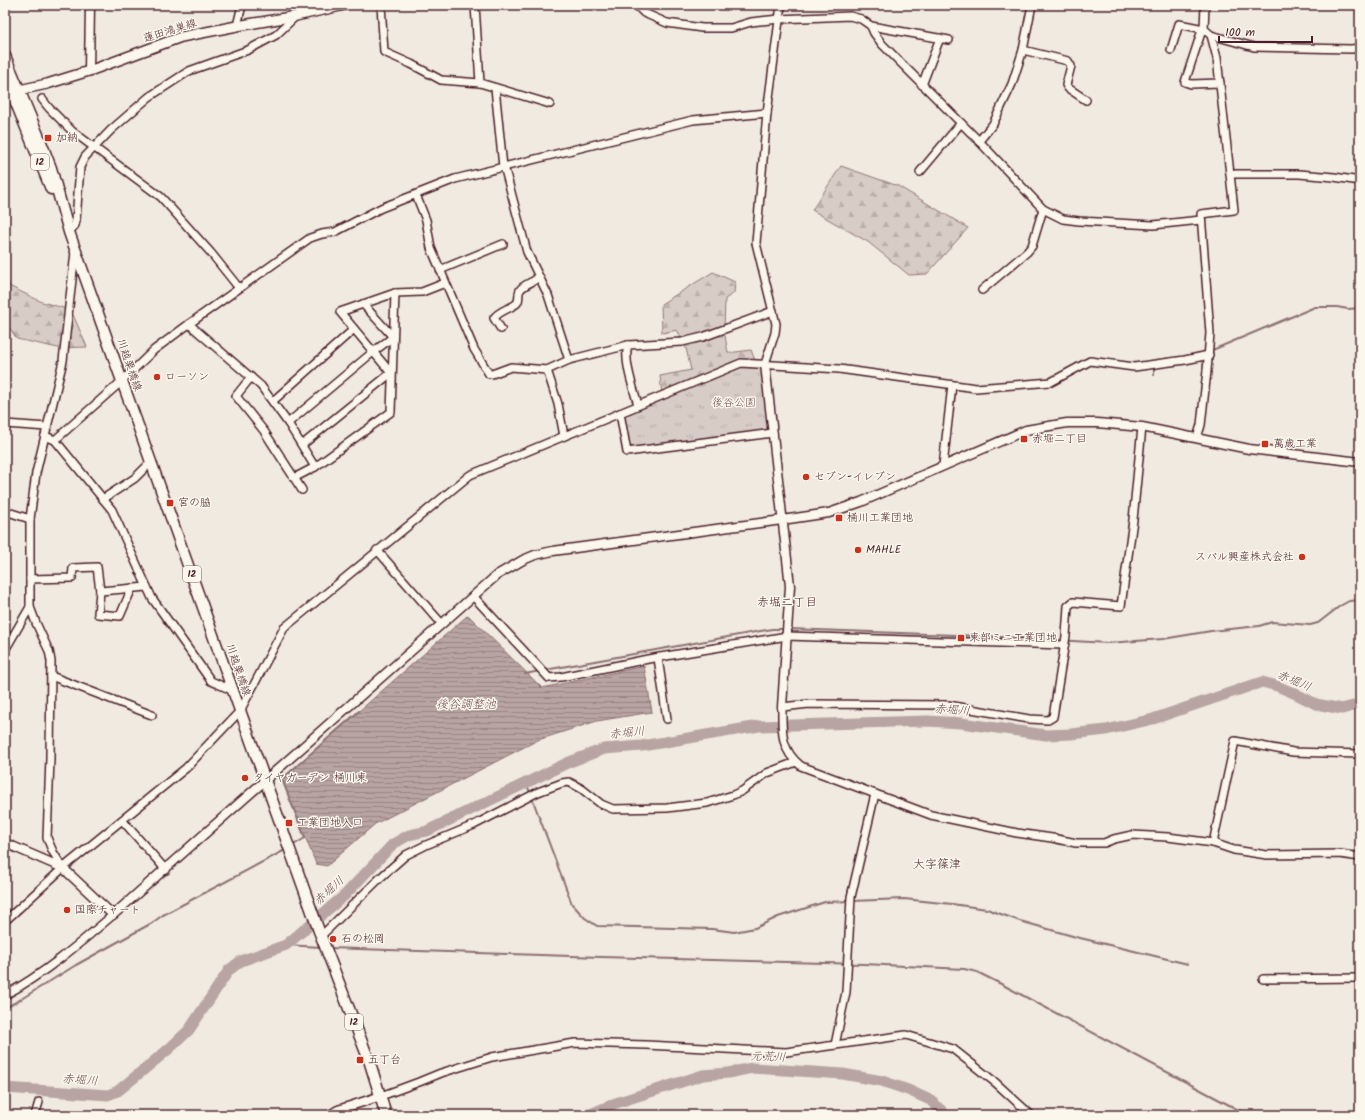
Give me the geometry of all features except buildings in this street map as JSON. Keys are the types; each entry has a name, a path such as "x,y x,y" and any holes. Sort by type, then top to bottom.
{"main road":[{"name":"蓮田鴻巣線","path":"12,92 89,71 182,37 296,16 345,5"},
{"name":"川越栗橋線","path":"5,56 12,92"},
{"name":"川越栗橋線","path":"5,76 50,168 70,232 122,381 234,691 313,917 370,1062 386,1115"}],"street":[{"path":"89,71 90,5"},
{"path":"237,26 242,5"},
{"path":"381,5 384,52 441,80 480,83 550,104"},
{"path":"475,5 480,83"},
{"path":"636,5 644,13 667,23 702,28 731,28 751,22 779,19 850,16 860,19 871,26 949,40"},
{"path":"780,5 767,113 756,244 776,324 765,364 790,586 782,707 782,736 787,751 801,766 931,815 1017,833 1076,843 1104,844 1114,839 1132,835 1168,837 1213,843 1234,850 1267,855 1340,854 1360,857"},
{"path":"979,141 993,124 1012,84 1023,50 1032,5"},
{"path":"1205,5 1204,28 1185,82 1191,84 1220,83"},
{"path":"70,232 75,225 76,220 80,167 85,157 111,130 149,97 190,71 248,50 276,35 296,16"},
{"path":"1170,50 1179,24 1204,28 1211,35 1254,47 1360,48"},
{"path":"871,26 874,34 882,44 979,141 1043,209 1063,219 1079,221 1152,225 1201,220"},
{"path":"1197,438 1201,425 1210,333 1201,214 1234,210 1217,58 1211,35"},
{"path":"922,85 940,38"},
{"path":"1023,50 1068,61 1071,66 1066,85 1086,100"},
{"path":"494,88 504,167 527,252 548,295 569,360"},
{"path":"42,99 72,131 161,197 212,253 239,288"},
{"path":"55,440 122,381 154,350 310,238 336,232 381,208 455,179 693,120 767,113"},
{"path":"920,172 961,123"},
{"path":"1231,174 1299,174 1360,181"},
{"path":"416,195 426,220 431,248 445,283 474,349 489,374 511,367 547,370 569,360 632,344 682,342 703,337 773,311"},
{"path":"982,290 1027,252 1032,246 1043,209"},
{"path":"440,270 503,244"},
{"path":"76,248 63,361 36,473 30,519 30,606 36,624 49,651 51,661 50,759 47,838 53,852 63,868 113,916"},
{"path":"501,329 495,322 494,318 496,315 516,304 519,301 519,292 521,288 535,281 539,277"},
{"path":"391,373 340,312 395,294 422,292 445,283"},
{"path":"294,478 315,466 391,412 391,373 395,294"},
{"path":"363,304 393,337"},
{"path":"189,324 261,386 288,423 315,466"},
{"path":"273,401 354,329"},
{"path":"288,423 393,337"},
{"path":"628,345 626,349 629,371 638,405"},
{"path":"5,921 63,868 186,768 240,711 284,628 470,475 741,363 839,369 976,388 1051,382 1090,361 1134,366 1185,360 1209,355"},
{"path":"547,370 558,404 564,436"},
{"path":"302,445 391,373"},
{"path":"251,377 236,396 264,431 302,490"},
{"path":"943,466 952,385"},
{"path":"620,413 626,452 772,433"},
{"path":"5,995 25,984 42,972 113,916 497,575 511,566 536,555 576,548 782,520 843,509 1026,430 1067,424 1097,423 1142,427 1249,449 1360,462"},
{"path":"5,424 47,427"},
{"path":"782,707 809,704 948,705 1029,719 1048,720 1053,717 1064,645 1068,606 1073,602 1121,606 1133,520 1142,427"},
{"path":"45,436 55,440 112,510 152,598 211,681 234,691"},
{"path":"103,499 135,478 151,462"},
{"path":"5,511 30,519"},
{"path":"377,550 442,624"},
{"path":"30,579 72,578 73,568 97,567 100,591 98,614 120,616 132,588"},
{"path":"100,591 147,587"},
{"path":"473,596 549,678 562,677 648,658 658,658 786,636 1064,645"},
{"path":"5,650 30,606"},
{"path":"658,658 667,719"},
{"path":"51,676 152,715"},
{"path":"1213,843 1235,741 1293,752 1360,754"},
{"path":"320,934 406,855 474,825 538,792 562,782 569,782 582,789 601,804 613,809 667,808 707,803 733,795 742,791 767,773 796,762"},
{"path":"835,1045 846,992 851,897 875,794"},
{"path":"122,820 166,870"},
{"path":"5,843 63,868"},
{"path":"1263,979 1360,978"},
{"path":"330,1115 338,1110 419,1082 441,1072 492,1057 575,1043 786,1052 906,1035 953,1049 996,1083 1031,1115"},
{"path":"35,1115 39,1102"}],"green space":[{"path":"841,166 898,186 968,228 927,274 909,275 868,242 812,210"},
{"path":"5,264 9,286 42,302 71,310 87,347 58,348 17,339 5,321"},
{"path":"713,272 735,282 734,293 725,299 724,330 728,353 751,350 756,363 662,395 660,376 691,370 685,344 677,330 662,333 661,304"},
{"name":"後谷公園","path":"741,363 765,364 773,433 627,452 620,413"}],"water":[{"name":"後谷調整池","path":"468,615 542,688 644,666 652,712 597,721 538,740 375,824 327,866 316,864 282,779"}],"waterway":[{"path":"1210,351 1315,307 1337,307 1348,309 1360,308"},
{"path":"1154,366 1154,375"},
{"path":"789,629 983,636 1108,643 1163,639 1211,631 1259,626 1272,622 1310,625 1318,623 1349,601 1360,600"},
{"path":"545,670 772,629 784,629"},
{"path":"525,674 540,671"},
{"name":"赤堀川","path":"5,1088 108,1095 118,1091 170,1048 189,1030 229,970 241,961 286,945 345,895 393,844 409,835 427,831 567,763 604,749 642,746 759,726 927,721 961,723 1046,735 1071,734 1106,730 1153,719 1262,682 1277,686 1316,704 1342,709 1360,704"},
{"path":"283,778 359,711"},
{"path":"283,782 305,838 292,846"},
{"path":"526,782 572,904 585,918 597,926 712,929 734,932 755,928 778,917 825,902 904,899 987,909 1020,921 1076,937 1188,964"},
{"path":"5,1008 76,965 152,923 163,915 287,849"},
{"path":"286,945 321,947"},
{"path":"329,948 864,964 964,969 977,972 1003,985 1248,1115"},
{"name":"元荒川","path":"588,1115 616,1103 703,1075 728,1073 752,1068 843,1074 882,1081 908,1090 930,1100 942,1111 944,1115"}],"railway":[{"path":"1344,1115 1360,1113"}],"place":[{"name":"加納","path":"48,138"},
{"name":"ローソン","path":"157,377"},
{"name":"赤堀二丁目","path":"1024,439"},
{"name":"萬歳工業","path":"1265,444"},
{"name":"セブン-イレブン","path":"806,477"},
{"name":"宮の脇","path":"170,503"},
{"name":"桶川工業団地","path":"839,518"},
{"name":"MAHLE","path":"858,550"},
{"name":"スバル興産株式会社","path":"1302,557"},
{"name":"東部ミニ工業団地","path":"961,638"},
{"name":"タイヤガーデン 桶川東","path":"245,778"},
{"name":"工業団地入口","path":"289,823"},
{"name":"国際チャート","path":"67,910"},
{"name":"石の松岡","path":"333,939"},
{"name":"五丁台","path":"360,1060"}],"district":[{"name":"赤堀二丁目","path":"787,602"},
{"name":"大字篠津","path":"937,864"}]}
